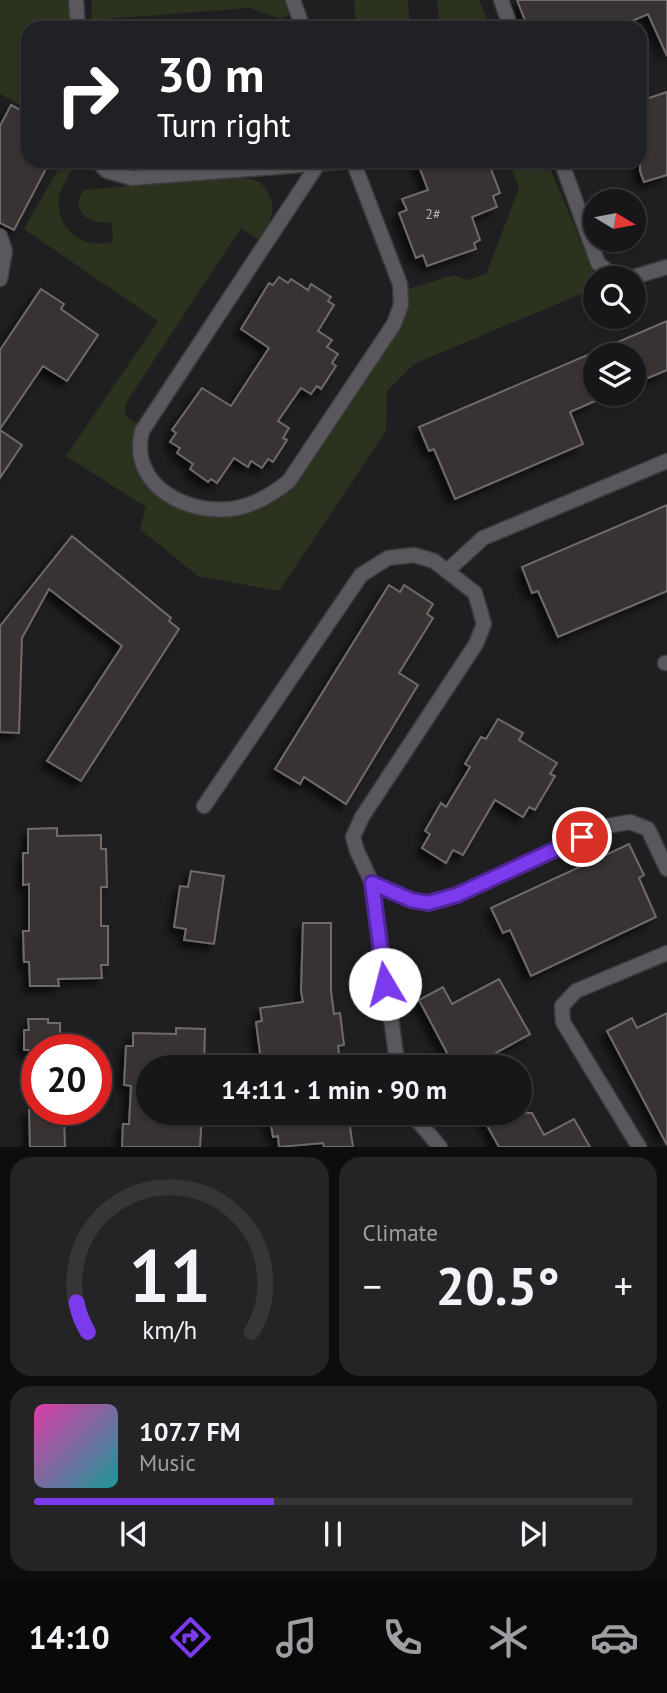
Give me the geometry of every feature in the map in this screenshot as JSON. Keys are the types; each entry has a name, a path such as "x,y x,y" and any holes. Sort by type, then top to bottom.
{"lane":[{"path":"76,0 78,21"},
{"path":"293,0 300,21"},
{"path":"501,0 509,21"},
{"path":"105,168 132,178 265,168"},
{"path":"315,168 142,431 139,451 147,476 165,493 190,505 222,510 237,508 272,495 289,481 398,316 402,295 400,284 356,168"},
{"path":"564,168 601,266"},
{"path":"0,236 5,251 0,279"},
{"path":"646,273 667,267"},
{"path":"447,570 483,538 667,461"},
{"path":"204,806 360,575 388,558 414,555 434,561 475,593 484,624 476,644 362,817 353,837 372,883 396,1055"},
{"path":"372,883 411,900 428,903 457,895 607,826 630,822 648,829 667,869"},
{"path":"639,1147 563,1022 562,1006 576,991 667,953"},
{"path":"421,1125 439,1147"}],"green space":[{"path":"0,0 68,0 70,21 21,21 21,105 0,94"},
{"path":"92,0 285,0 290,15 280,19 250,8 91,20"},
{"path":"354,0 408,0 410,21 356,21"},
{"path":"437,0 479,0 488,21 457,19 439,21"},
{"path":"59,168 76,168 68,176 60,195 63,221 74,235 91,243 113,242 112,223 90,220 83,214 78,202 83,190 240,176 260,182 270,197 271,217 259,240 241,228 126,403 127,416 138,424 133,445 135,464 142,481 155,494 189,512 229,516 247,513 271,503 292,488 401,326 407,311 408,289 454,275 467,280 486,274 519,189 512,168 550,168 591,266 583,266 583,293 414,364 387,391 386,431 279,591 198,576 140,529 146,507 66,456 158,321 24,229"}],"building":[{"path":"517,0 667,0 667,56 648,14 632,21 525,21"},
{"path":"667,92 667,175 644,182 640,168 647,168 647,99"},
{"path":"11,105 21,110 21,168 46,168 14,230 0,223 0,126"},
{"path":"420,168 491,168 500,193 493,196 497,207 472,217 480,240 474,243 476,249 427,266 423,255 416,258 399,213 407,210 402,199 428,190"},
{"path":"279,277 288,283 291,279 308,290 311,284 331,297 328,301 334,305 318,331 332,340 327,347 338,354 332,363 336,366 321,389 317,386 311,394 301,388 278,421 289,428 283,438 287,440 273,462 268,459 262,468 251,461 248,467 234,458 217,483 211,479 208,482 190,469 193,464 177,453 180,448 170,442 176,433 172,430 202,388 231,406 269,348 241,329 269,283 273,285"},
{"path":"41,289 64,304 61,309 98,335 67,381 43,366 0,429 0,350"},
{"path":"667,321 667,370 646,379 646,343 616,343"},
{"path":"583,357 584,406 570,412 583,444 455,499 434,449 429,451 419,427"},
{"path":"0,430 22,445 0,478"},
{"path":"667,505 667,591 558,637 538,591 532,593 522,567"},
{"path":"72,536 171,618 169,621 179,629 81,781 47,761 122,646 49,589 22,638 19,733 0,732 0,626"},
{"path":"389,585 400,592 404,585 433,604 427,614 433,618 399,673 418,685 346,804 304,777 300,784 275,769"},
{"path":"498,719 523,733 519,740 557,763 550,774 555,776 535,810 529,807 523,817 495,800 463,855 453,850 446,863 422,848 430,834 425,831 441,803 446,807 470,767 465,764 481,737 486,739"},
{"path":"57,828 57,836 101,835 101,849 106,849 107,887 101,887 101,926 108,926 108,965 101,965 102,978 58,979 59,986 30,986 29,962 24,962 23,931 29,931 29,884 23,885 23,853 28,853 28,829"},
{"path":"629,844 644,875 639,878 656,917 531,976 510,930 503,933 491,908"},
{"path":"191,871 224,876 214,944 184,940 186,929 174,927 180,886 188,887"},
{"path":"303,923 331,923 331,991 334,1014 340,1013 344,1045 338,1046 339,1055 260,1055 256,1022 262,1021 260,1008 303,1002"},
{"path":"499,979 530,1034 496,1053 497,1055 448,1055 419,1000 443,987 452,1004"},
{"path":"667,1013 667,1145 607,1031 632,1018 637,1028"},
{"path":"28,1019 48,1019 48,1023 60,1023 60,1034 24,1034 24,1030 29,1030"},
{"path":"176,1028 205,1029 204,1055 136,1055 136,1125 201,1125 200,1147 122,1147 123,1124 129,1124 131,1086 124,1085 126,1046 133,1046 133,1033 176,1034"},
{"path":"532,1113 544,1135 574,1119 590,1147 499,1147 487,1125 532,1125"},
{"path":"29,1125 64,1125 65,1147 30,1147"},
{"path":"271,1125 350,1125 353,1147 324,1147 323,1143 279,1147 278,1136 273,1137"}],"route":[{"path":"385,984 372,883 411,900 428,903 457,895 582,837"}]}
